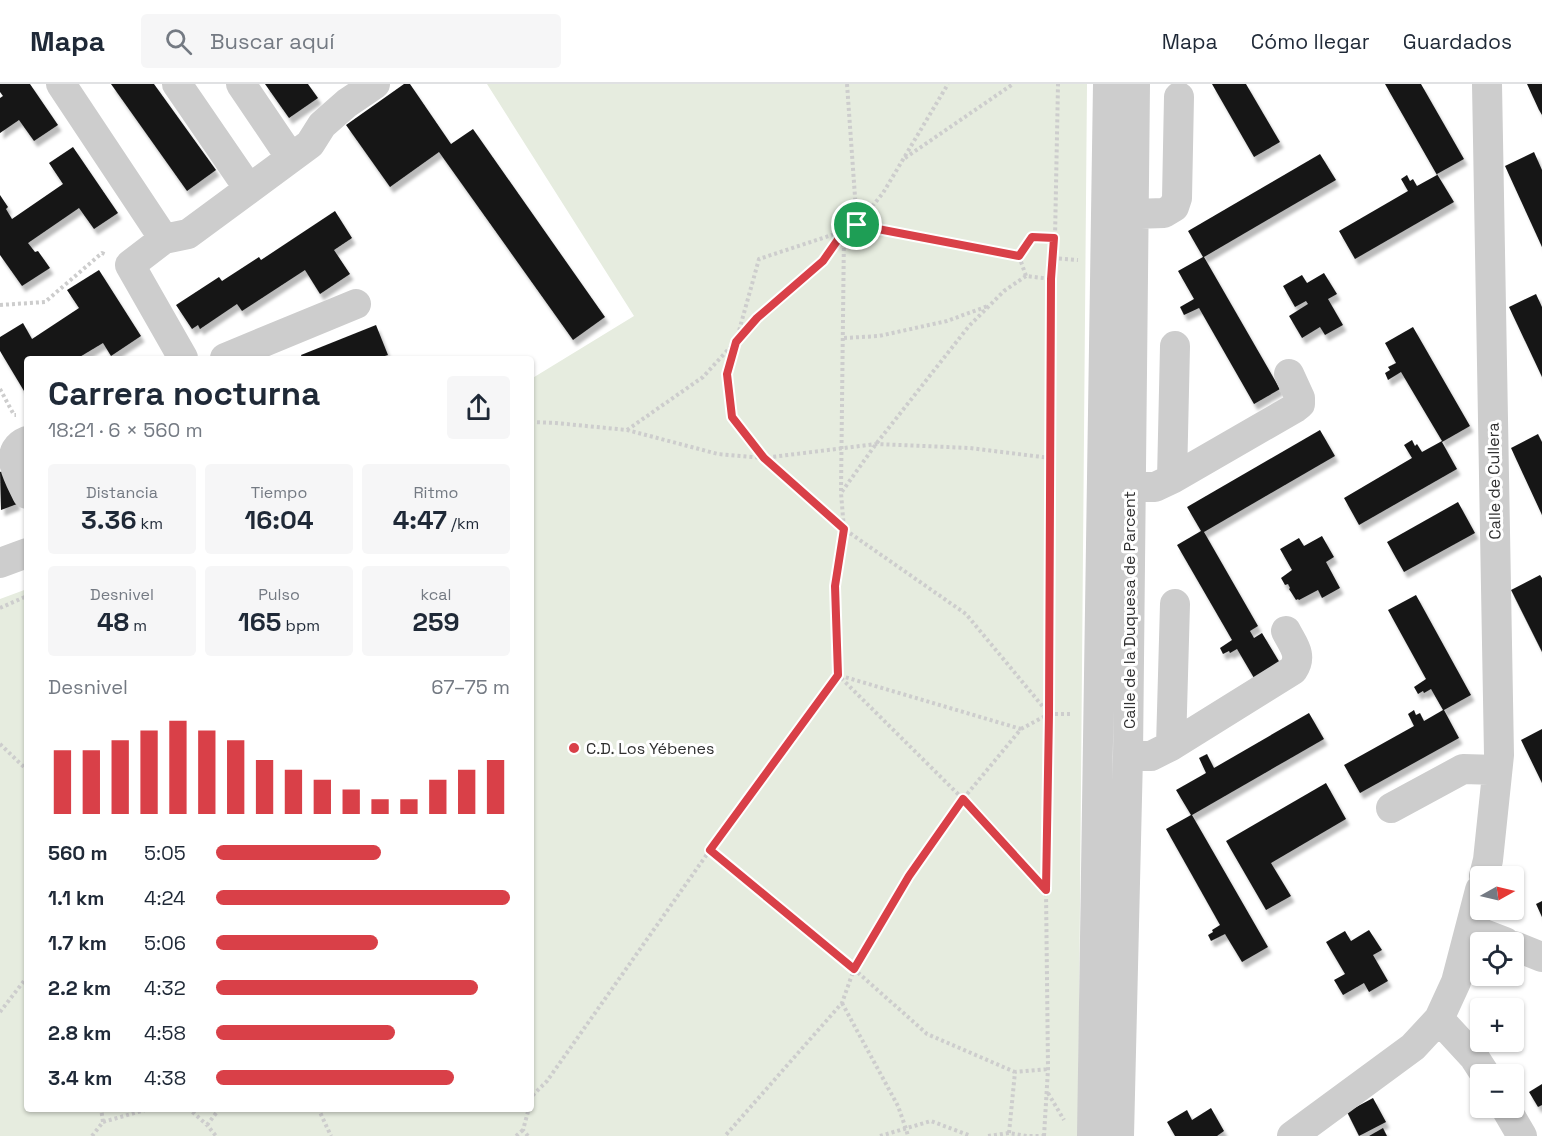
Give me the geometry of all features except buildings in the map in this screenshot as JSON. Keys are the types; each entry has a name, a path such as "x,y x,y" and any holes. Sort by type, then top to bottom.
{"street":[{"path":"61,84 176,236"},
{"path":"177,84 249,189"},
{"path":"241,84 291,158"},
{"path":"182,356 130,265 249,189 310,144 340,94 375,84"},
{"name":"Calle de la Duquesa de Parcent","path":"1080,1132 1108,84"},
{"name":"Calle de la Duquesa de Parcent","path":"1119,1136 1128,756 1135,84"},
{"name":"Calle de Cullera","path":"1486,866 1499,755 1487,84"},
{"path":"1133,214 1164,213 1174,207 1177,198 1179,97"},
{"path":"230,356 356,304"},
{"path":"1172,479 1175,346"},
{"path":"1130,487 1155,487 1172,479 1300,404 1300,398 1289,374"},
{"path":"24,427 20,444 14,453 15,467 24,487"},
{"path":"0,563 24,554"},
{"path":"1171,746 1175,604"},
{"path":"1128,756 1151,756 1171,746 1293,670 1298,663 1298,654 1286,631"},
{"path":"1391,808 1463,769 1497,770"},
{"path":"1292,1136 1413,1047 1440,1019 1456,982 1473,920"},
{"path":"1471,929 1479,932"},
{"path":"1524,949 1542,957"},
{"path":"1440,1019 1479,1064"},
{"path":"1511,1118 1522,1136"}],"path":[{"path":"847,84 857,225"},
{"path":"948,84 883,193 857,225 759,258 727,374 732,417 764,458 844,529 966,614 1049,714"},
{"path":"903,159 1013,84"},
{"path":"988,1136 1009,1133 1044,1136 1047,1091 1046,890 1051,279 1058,84"},
{"path":"857,225 1019,256"},
{"path":"534,1094 547,1081 710,850 838,675 835,586 844,529 841,493 844,231"},
{"path":"627,430 703,377 757,318 823,261 844,231"},
{"path":"1019,256 1032,237 1054,238"},
{"path":"0,305 45,302 102,254 130,265"},
{"path":"1019,256 1026,276"},
{"path":"841,493 876,444 969,326 1004,291 1026,276 1051,279"},
{"path":"844,338 879,336 947,321 990,305"},
{"path":"0,389 14,416 24,427"},
{"path":"534,422 627,430 718,454 764,458 876,444 970,448 1050,458"},
{"path":"0,608 24,597"},
{"path":"838,675 1021,729"},
{"path":"838,675 963,799 1046,890"},
{"path":"725,1136 842,1003 854,969 909,876 963,799 1021,729 1049,714"},
{"path":"0,744 24,767"},
{"path":"710,850 854,969 927,1034 1015,1072 1048,1069"},
{"path":"0,1012 24,981"},
{"path":"842,1003 898,1106 908,1136"},
{"path":"1009,1133 1015,1072"},
{"path":"1047,1091 1080,1132"},
{"path":"102,1112 103,1122"},
{"path":"92,1136 103,1122 138,1112"},
{"path":"193,1112 216,1136"},
{"path":"207,1125 217,1112"},
{"path":"320,1112 331,1136"},
{"path":"516,1136 523,1130 528,1112"},
{"path":"880,1136 931,1121 972,1136"},
{"path":"523,1130 528,1136"}],"shaded area":[{"path":"487,84 1087,84 1078,1136 0,1136 0,599 24,590 24,1112 534,1112 534,377 634,316"}],"place":[{"name":"C.D. Los Yébenes","path":"574,748"}],"route":[{"path":"857,225 1019,256 1032,237 1054,238 1051,279 1046,890 963,799 909,876 854,969 710,850 838,675 835,586 844,529 764,458 732,417 727,374 736,342 757,318 823,261 844,231 857,225"}]}
